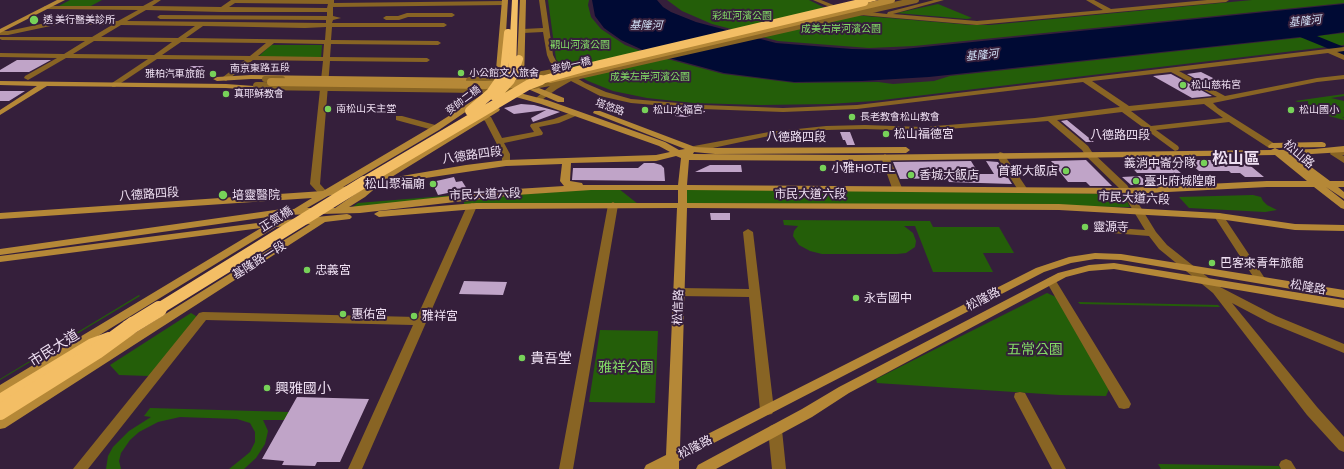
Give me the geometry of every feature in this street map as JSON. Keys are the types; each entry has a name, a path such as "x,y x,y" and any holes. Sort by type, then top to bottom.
{"highway":[{"path":"515,0 512,72 520,83"},
{"name":"麥帥二橋","path":"423,144 429,138 498,94 513,77 518,59 520,0"},
{"path":"868,1 885,0"},
{"path":"868,1 892,0"},
{"name":"麥帥二橋","path":"409,154 431,136 480,104 498,84 504,72 506,63 506,1"},
{"name":"麥帥一橋","path":"590,69 868,1"},
{"name":"正氣橋","path":"126,329 423,144 436,140 470,119 515,96 590,69"},
{"name":"正氣橋","path":"126,329 409,154 521,89 550,77 590,69"},
{"path":"0,412 97,351 126,329"},
{"name":"市民大道","path":"0,401 90,346 126,329"}],"main road":[{"path":"0,32 62,0"},
{"path":"373,186 374,176 492,103 514,92 520,83 523,0"},
{"name":"麥帥一橋","path":"263,82 503,84 548,81 892,0"},
{"path":"499,81 506,1"},
{"name":"麥帥一橋","path":"263,82 510,82 551,75 868,1"},
{"name":"南京東路五段","path":"0,77 228,81 239,88 490,91"},
{"name":"南京東路五段","path":"0,83 115,85 228,81 251,77 499,81 520,83"},
{"path":"0,113 55,78"},
{"path":"228,81 263,82"},
{"name":"基隆路一段","path":"0,391 324,194 436,128 490,91 499,81"},
{"name":"塔悠路","path":"520,83 545,94 694,150"},
{"name":"塔悠路","path":"490,91 514,92 539,100 662,144 682,156"},
{"name":"基隆路一段","path":"0,424 502,105 514,92"},
{"name":"八德路四段","path":"694,150 1087,151 1274,149 1344,145"},
{"name":"八德路四段","path":"0,216 324,194 466,168 506,163 567,162 682,156 724,159 1000,155 1175,148 1274,149 1287,152 1344,151"},
{"name":"松山路","path":"1274,149 1344,206"},
{"path":"682,156 694,150"},
{"name":"松山路","path":"1287,152 1344,196"},
{"name":"松信路","path":"672,464 683,187 682,156"},
{"path":"567,162 565,181 568,184 629,187"},
{"name":"市民大道六段","path":"0,252 282,212 337,211 437,202 516,192 629,187 1128,191 1268,184 1344,184"},
{"name":"市民大道六段","path":"0,259 275,224 472,206 682,205 1059,207 1219,216 1295,227 1344,228"},
{"name":"松隆路","path":"651,469 672,464 767,410 1040,270 1069,260 1095,256 1121,257 1190,267 1344,294"},
{"name":"松隆路","path":"703,469 844,390 1062,275 1089,268 1114,266 1344,304"},
{"path":"170,289 188,305"}],"street":[{"path":"28,78 158,0"},
{"path":"115,85 234,0 330,4"},
{"path":"542,0 545,30 550,56 553,62 571,79 603,94 631,101 702,107 776,110 865,106 1344,49"},
{"path":"819,1 829,0"},
{"path":"263,82 480,90 541,85 916,0"},
{"path":"885,16 886,14 940,0"},
{"path":"1089,0 1109,10"},
{"path":"1152,0 1164,6"},
{"path":"819,1 846,11 885,16 976,23 1226,0"},
{"path":"261,18 283,1"},
{"path":"47,7 272,10 330,4 506,1"},
{"path":"263,82 470,81 521,78 556,72 868,1"},
{"path":"399,18 411,2"},
{"path":"324,194 315,184 330,4"},
{"path":"60,22 66,11 72,8"},
{"path":"18,22 121,22 200,25 305,26 329,21 399,18 407,15 452,15"},
{"path":"130,16 261,18 444,25"},
{"path":"0,32 8,32 60,22"},
{"path":"523,31 545,30"},
{"path":"0,38 438,43"},
{"path":"228,81 251,57 271,42"},
{"path":"1331,51 1344,58"},
{"path":"0,55 427,60"},
{"path":"1173,70 1223,98"},
{"path":"694,150 769,134 826,128 865,126 923,129 1050,118 1125,108 1210,101 1317,80 1344,77"},
{"path":"539,100 559,84 571,79"},
{"path":"1085,80 1125,108 1175,148"},
{"path":"1210,101 1208,104 1211,107 1274,149"},
{"path":"499,141 539,133 534,126 556,121 574,112"},
{"path":"483,117 488,119 506,154 506,163"},
{"path":"399,118 436,128"},
{"path":"1050,118 1128,191 1152,233 1163,247 1190,267 1216,290 1312,411 1344,446"},
{"path":"1150,128 1230,120"},
{"path":"1344,151 1334,154 1344,160"},
{"path":"1000,155 1023,190"},
{"path":"885,157 897,188"},
{"path":"566,469 613,205"},
{"path":"355,469 472,206"},
{"path":"1219,216 1260,279"},
{"path":"1103,230 1152,233"},
{"path":"748,232 767,410"},
{"path":"1051,281 1124,404"},
{"path":"1216,290 1272,318 1344,349"},
{"path":"679,292 755,293"},
{"path":"80,469 203,316 421,321"},
{"path":"1020,397 1059,469"},
{"path":"775,430 779,469"}],"green space":[{"path":"70,0 102,0 89,7 57,7"},
{"name":"成美左岸河濱公園","path":"548,0 589,0 588,5 591,17 601,29 625,45 649,54 723,74 795,83 878,82 893,84 934,81 950,76 1344,33 1344,45 874,101 829,104 761,105 694,103 647,98 613,91 588,81 562,66 556,59"},
{"name":"成美右岸河濱公園","path":"667,0 809,0 823,7 853,15 971,25 990,25 1252,0 1344,0 1344,3 914,46 869,48 778,41 712,24 682,11"},
{"path":"938,4 972,18 967,19 897,13"},
{"path":"271,45 322,45 321,58 258,57"},
{"path":"1344,94 1344,96 1331,98 1344,101 1344,117 1342,118 1344,118 1344,120 1329,116 1312,108 1308,105 1308,101 1295,101"},
{"path":"554,187 350,209 358,203"},
{"path":"687,187 1120,194 1123,195 1130,207 686,203"},
{"path":"619,189 638,204 464,205 464,202 512,195"},
{"path":"1253,195 1261,197 1267,205 1277,210 1265,212 1189,208 1179,197"},
{"path":"783,220 930,221 933,227 999,227 1014,253 983,253 993,272 933,272 915,226 904,226 913,233 916,241 915,247 906,253 822,254 810,251 799,245 793,236 794,231 798,226 784,225"},
{"name":"五常公園","path":"1047,293 1056,297 1109,389 1106,396 1060,395 877,383 876,379"},
{"path":"139,295 140,296 0,380 0,379"},
{"path":"1078,302 1218,305 1220,307 1080,304"},
{"path":"191,313 196,316 196,320 149,376 119,375 110,365"},
{"name":"雅祥公園","path":"600,330 658,331 655,403 589,402"},
{"path":"150,408 289,412 284,420 263,420 268,431 265,444 256,458 244,469 229,469 250,452 255,442 255,432 250,423 237,419 180,417 158,422 139,432 130,440 121,453 119,461 121,469 106,469 108,456 113,447 129,431 151,417 144,416"},
{"path":"1158,464 1279,466 1281,469 1161,469"}],"water":[{"name":"基隆河","path":"592,0 657,0 663,7 671,12 696,22 776,43 852,49 894,50 1344,4 1344,32 1317,36 1344,47 1344,55 1300,37 929,77 862,81 794,82 724,73 647,52 621,40 604,28 595,16"}],"building":[{"path":"17,60 51,60 29,72 0,72 0,70"},
{"path":"191,66 204,66 193,75 179,75"},
{"path":"1201,72 1234,88 1217,90 1187,74"},
{"name":"松山慈祐宮","path":"1171,74 1212,96 1192,98 1153,76"},
{"path":"0,91 25,91 9,101 0,101"},
{"path":"521,104 534,105 560,112 533,122 531,118 546,110 514,114 504,108"},
{"path":"676,108 705,112 685,117 675,116"},
{"path":"1067,120 1094,142 1086,142 1061,121"},
{"path":"840,132 850,132 855,145 847,145"},
{"path":"1157,158 1158,160 1166,160 1181,173 1137,173 1125,160"},
{"path":"1086,160 1112,186 1090,186 1086,182 1068,182 1051,161"},
{"path":"1186,160 1236,160 1239,163 1247,163 1264,177 1245,177 1240,173 1231,173 1229,171 1199,171"},
{"path":"971,161 979,174 994,174 986,161 998,162 1012,184 949,182 947,178 900,179 893,162"},
{"path":"644,163 661,165 664,168 665,181 572,180 573,168 638,168"},
{"path":"857,164 882,164 885,173 860,173"},
{"path":"710,165 741,165 742,172 695,172"},
{"name":"臺北府城隍廟","path":"1140,176 1150,185 1131,185 1122,177"},
{"path":"454,177 456,182 462,181 467,189 438,195 432,182"},
{"path":"710,213 730,213 730,220 711,220"},
{"path":"464,281 507,282 503,295 459,294"},
{"path":"297,397 369,399 340,462 317,462 315,466 282,465 284,461 262,459"}],"place":[{"name":"透 美行醫美診所","path":"34,20"},
{"name":"小公館文人旅舍","path":"461,73"},
{"name":"雅柏汽車旅館","path":"213,74"},
{"name":"松山慈祐宮","path":"1183,85"},
{"name":"真耶穌教會","path":"226,94"},
{"name":"南松山天主堂","path":"328,109"},
{"name":"松山水福宮","path":"645,110"},
{"name":"松山國小","path":"1291,110"},
{"name":"長老教會松山教會","path":"852,117"},
{"name":"松山福德宮","path":"886,134"},
{"name":"義消中崙分隊","path":"1204,163"},
{"name":"小雅HOTEL","path":"823,168"},
{"name":"首都大飯店","path":"1066,171"},
{"name":"香城大飯店","path":"911,175"},
{"name":"臺北府城隍廟","path":"1136,181"},
{"name":"松山聚福廟","path":"433,184"},
{"name":"培靈醫院","path":"223,195"},
{"name":"靈源寺","path":"1085,227"},
{"name":"巴客來青年旅館","path":"1212,263"},
{"name":"忠義宮","path":"307,270"},
{"name":"永吉國中","path":"856,298"},
{"name":"惠佑宮","path":"343,314"},
{"name":"雅祥宮","path":"414,316"},
{"name":"貴吾堂","path":"522,358"},
{"name":"興雅國小","path":"267,388"}],"district":[{"name":"松山區","path":"1236,159"}],"park label":[{"name":"彩虹河濱公園","path":"742,16"},
{"name":"觀山河濱公園","path":"580,45"}]}
